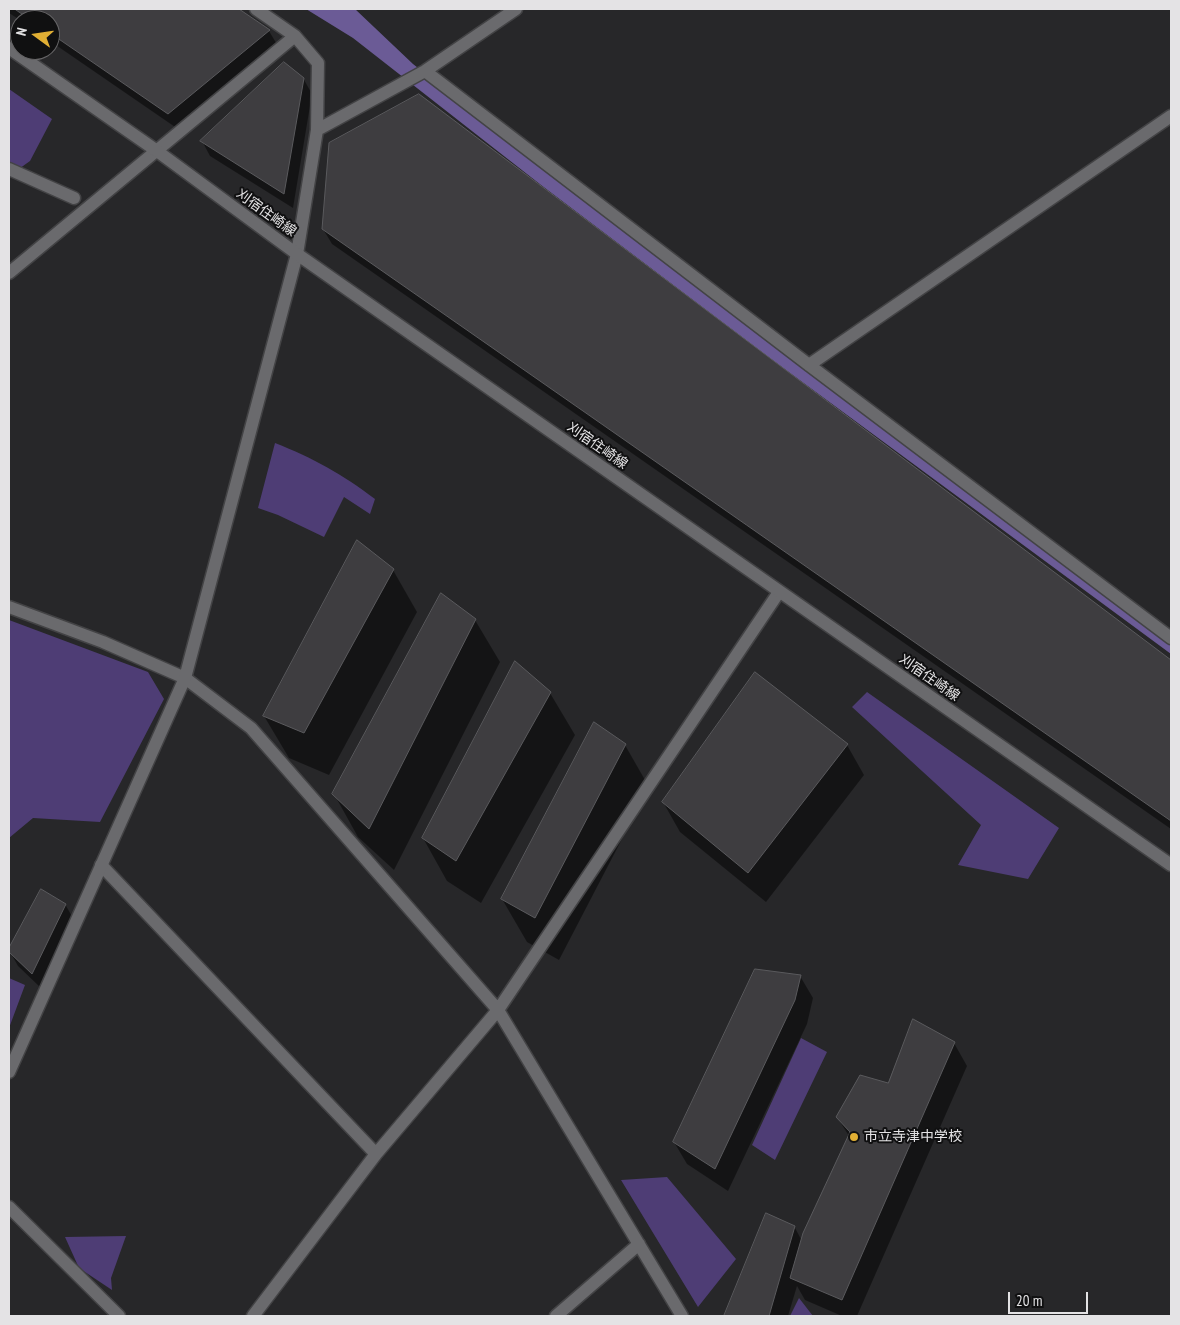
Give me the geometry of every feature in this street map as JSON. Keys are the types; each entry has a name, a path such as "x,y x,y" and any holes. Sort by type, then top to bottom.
{"street":[{"path":"9,1072 185,678 297,254 317,130 318,63 295,36 256,9"},
{"path":"317,130 425,71 516,9"},
{"path":"9,273 295,36"},
{"name":"刈宿住崎線","path":"9,48 158,151 297,254 1171,864"},
{"path":"425,71 809,365 1171,638"},
{"path":"809,365 1171,116"},
{"path":"9,169 74,198"},
{"path":"253,1316 376,1154 498,1010 779,592"},
{"path":"9,607 103,642 185,678 251,728 498,1010 682,1316"},
{"path":"100,865 376,1154"},
{"path":"9,1207 119,1316"},
{"path":"556,1316 638,1244"}],"shaded area":[{"path":"306,9 355,9 413,64 561,180 1171,642 1171,654 767,356 541,185 353,38"},
{"path":"9,89 52,119 30,161 9,176"},
{"path":"275,443 327,467 375,499 370,514 344,497 324,537 278,515 258,508"},
{"path":"9,620 148,672 164,699 100,822 33,818 9,838"},
{"path":"867,692 1059,828 1028,879 958,865 981,825 852,707"},
{"path":"9,978 25,985 9,1028"},
{"path":"801,1038 827,1052 775,1160 752,1145"},
{"path":"667,1177 736,1259 698,1307 621,1180"},
{"path":"126,1236 111,1278 112,1290 79,1268 65,1237"},
{"path":"799,1298 813,1316 790,1316"}],"building":[{"path":"15,9 239,9 270,30 168,114 60,40 60,10"},
{"path":"284,62 304,78 284,194 200,141"},
{"path":"419,94 1171,660 1171,821 322,229 329,143"},
{"path":"357,540 394,569 304,733 263,716"},
{"path":"441,593 476,619 369,829 332,794"},
{"path":"515,661 551,692 456,861 422,838"},
{"path":"755,672 848,744 748,873 662,802"},
{"path":"594,722 626,744 535,918 501,899"},
{"path":"41,889 66,904 32,974 9,952 9,948"},
{"path":"755,969 801,975 795,1000 715,1169 673,1142"},
{"path":"913,1019 955,1042 842,1300 790,1278 803,1233 850,1132 836,1117 860,1075 888,1083"},
{"path":"766,1213 795,1226 769,1316 724,1316"}],"place":[{"name":"市立寺津中学校","path":"854,1137"}]}
